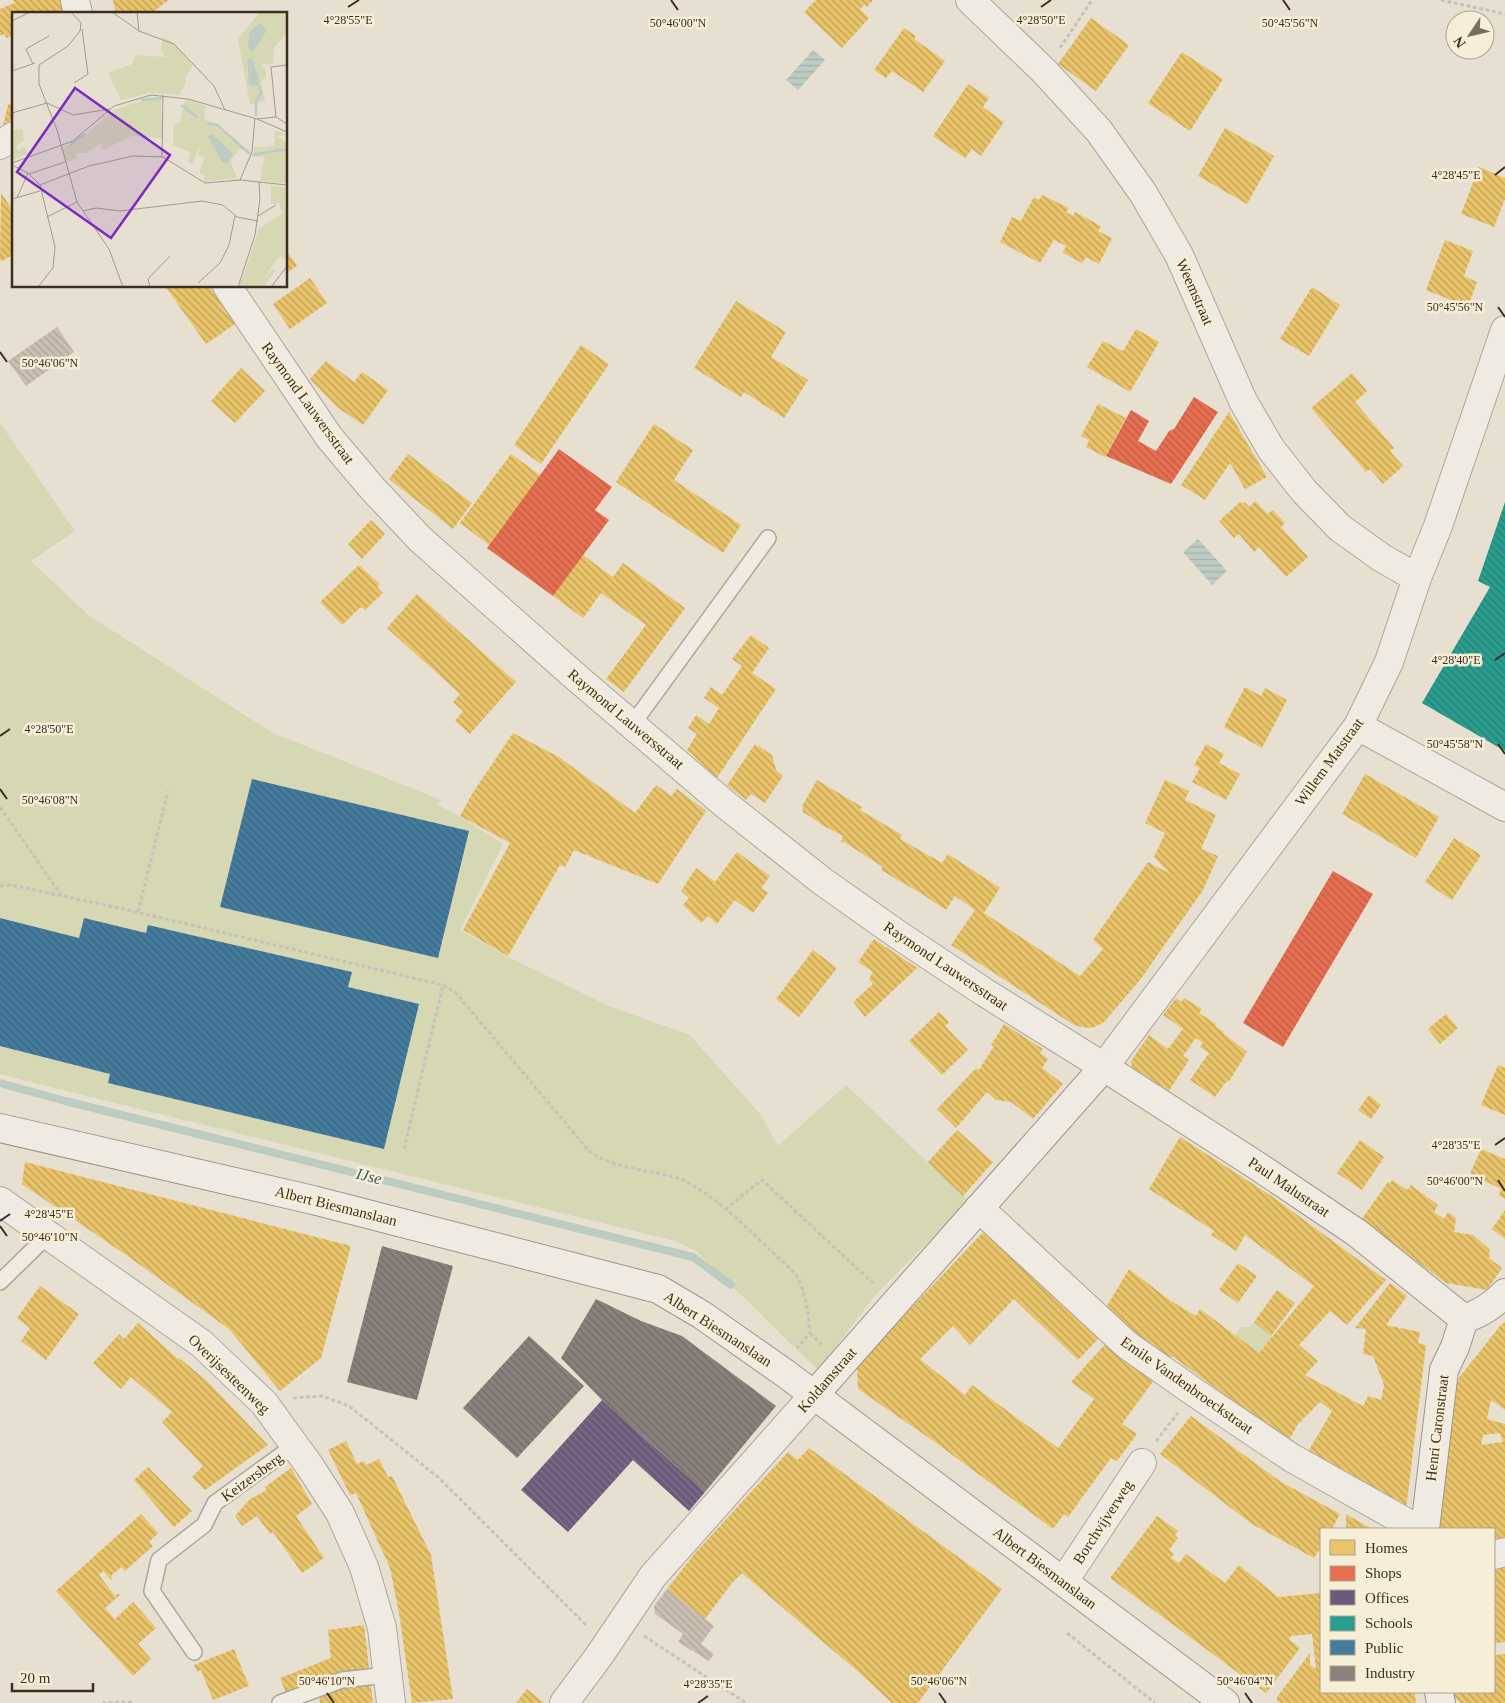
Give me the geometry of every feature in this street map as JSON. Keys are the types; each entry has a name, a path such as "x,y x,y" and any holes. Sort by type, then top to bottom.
{"street":[{"name":"Weemstraat","path":"970,0 1045,72 1099,131 1143,193 1179,255 1243,400 1271,449 1304,491 1340,528 1382,558 1418,578"},
{"path":"0,145 12,137"},
{"name":"Raymond Lauwersstraat","path":"228,288 329,437 372,488 420,538 577,678 726,805 822,881 896,934 1104,1067"},
{"name":"Willem Matstraat","path":"1104,1067 1358,726 1388,662 1438,526 1505,330"},
{"path":"1358,726 1505,807"},
{"name":"Koldamstraat","path":"564,1703 623,1622 653,1576 1104,1067"},
{"name":"Paul Malustraat","path":"1104,1067 1357,1233 1464,1319"},
{"name":"Albert Biesmanslaan","path":"0,1128 313,1200 658,1290 702,1315 814,1395 1225,1703"},
{"name":"Overijsesteenweg","path":"0,1201 202,1344 264,1402 295,1445 340,1514 364,1566 382,1628 390,1703"},
{"name":"Emile Vandenbroeckstraat","path":"979,1208 1127,1345 1187,1381 1292,1458 1416,1528"},
{"path":"1464,1319 1481,1314 1505,1294"},
{"name":"Henri Caronstraat","path":"1425,1528 1444,1370 1455,1347 1464,1319"},
{"name":"Borchvijverweg","path":"1064,1582 1142,1462"}],"lane":[{"path":"632,725 768,538"},
{"path":"0,1282 48,1235"},
{"name":"Keizersberg","path":"194,1652 152,1591 160,1560 204,1525 215,1503 295,1445"},
{"path":"280,1703 342,1680 387,1675"}],"path":[{"path":"1045,72 1092,0"},
{"path":"1441,0 1505,14"},
{"path":"138,912 168,791"},
{"path":"0,810 61,896"},
{"path":"0,886 11,885 138,912 443,985 455,992 589,1151 610,1162 681,1179 703,1191 794,1272 806,1301 810,1333 825,1348"},
{"path":"404,1150 443,985"},
{"path":"726,1210 762,1180 894,1303"},
{"path":"795,1350 810,1333"},
{"path":"1142,1462 1187,1381"},
{"path":"264,1402 322,1396 349,1406 438,1478 606,1645"},
{"path":"623,1622 746,1703"},
{"path":"1067,1633 1155,1703"},
{"path":"102,1703 133,1703"}],"green space":[{"path":"0,423 75,531 31,561 88,615 273,733 441,800 438,805 466,820 503,844 460,930 508,957 609,1006 690,1035 761,1115 778,1146 846,1085 969,1201 877,1293 818,1370 696,1251 675,1241 0,1074"},
{"path":"1254,1322 1273,1337 1259,1353 1235,1335 1241,1327 1249,1327"}],"shaded area":[{"path":"813,50 825,60 798,90 786,80"},
{"path":"1198,539 1227,571 1212,585 1183,552"}],"building: Homes":[{"path":"13,0 64,0 67,12 12,12 12,36 6,38 5,34 0,36 0,9 14,3"},
{"path":"113,0 169,0 153,12 116,12"},
{"path":"816,0 873,0 867,7 864,5 860,9 869,18 842,48 804,12"},
{"path":"1091,18 1129,45 1096,91 1058,64"},
{"path":"904,28 916,36 914,39 945,61 923,92 892,71 886,78 874,70"},
{"path":"1182,52 1223,79 1190,131 1148,103"},
{"path":"968,84 989,98 983,107 1004,122 981,156 972,149 965,158 933,136"},
{"path":"12,102 12,119 3,125 8,105"},
{"path":"1225,128 1274,156 1247,204 1198,176"},
{"path":"1479,167 1505,178 1505,199 1494,227 1461,214"},
{"path":"1,193 12,209 12,255 2,261 0,260"},
{"path":"1042,195 1069,208 1066,212 1073,216 1075,212 1101,226 1098,231 1112,238 1099,264 1086,257 1082,263 1063,253 1066,246 1054,240 1040,263 1000,242 1012,217 1021,221 1034,197 1039,200"},
{"path":"1445,240 1473,251 1464,276 1477,282 1468,307 1426,290"},
{"path":"288,252 297,266 288,272"},
{"path":"310,278 327,303 290,329 273,304"},
{"path":"1312,287 1340,305 1309,356 1280,339"},
{"path":"166,288 210,288 235,324 206,344"},
{"path":"736,301 786,332 771,357 808,380 784,418 744,392 741,397 694,368"},
{"path":"1136,329 1159,342 1130,392 1087,367 1103,341 1123,351"},
{"path":"581,345 609,364 541,464 514,445"},
{"path":"326,361 354,382 362,372 388,390 363,425 337,407 310,379"},
{"path":"241,368 265,391 235,423 211,401"},
{"path":"1352,373 1367,391 1355,402 1394,448 1390,451 1403,466 1383,484 1370,469 1366,472 1311,408"},
{"path":"1098,404 1126,418 1105,457 1086,447 1089,440 1081,436"},
{"path":"1229,412 1267,477 1245,489 1230,463 1205,500 1181,485"},
{"path":"654,424 693,450 674,480 741,525 723,553 616,482"},
{"path":"408,454 472,503 453,529 389,479"},
{"path":"511,454 540,475 489,545 460,523"},
{"path":"1255,501 1268,514 1273,510 1285,523 1281,527 1308,557 1286,577 1259,547 1254,552 1239,534 1234,538 1219,521 1240,502 1246,503 1249,507"},
{"path":"371,520 385,534 362,559 348,544"},
{"path":"583,555 613,577 623,563 685,608 624,692 606,679 646,625 601,593 583,618 553,596"},
{"path":"359,565 380,584 377,587 383,593 365,610 361,607 342,625 320,602"},
{"path":"417,594 516,682 470,734 455,721 463,711 453,702 460,694 387,628"},
{"path":"751,635 769,648 752,673 776,689 717,778 687,750 697,734 688,728 696,715 709,724 719,708 704,698 711,687 722,695 742,666 732,659"},
{"path":"1245,687 1261,696 1265,688 1287,700 1262,748 1224,727"},
{"path":"513,733 559,757 635,813 656,785 671,796 677,789 706,811 658,884 574,850 565,867 560,865 508,956 463,930 510,843 460,816 472,794"},
{"path":"755,744 772,755 776,770 783,776 765,803 751,794 746,800 727,785"},
{"path":"1206,744 1224,754 1219,763 1240,774 1226,800 1192,782 1200,768 1194,765"},
{"path":"1365,774 1439,817 1416,858 1342,814"},
{"path":"817,780 862,807 860,810 902,835 900,839 942,863 948,854 1000,888 984,913 1080,976 1103,949 1093,940 1148,862 1169,873 1154,857 1165,833 1145,823 1165,780 1189,791 1185,800 1216,815 1201,849 1218,856 1203,890 1140,980 1103,1023 1092,1028 1081,1027 1074,1025 951,945 975,910 955,896 946,910 881,870 883,867 844,842 841,842 843,836 820,824 803,812 802,806"},
{"path":"1454,838 1481,855 1452,900 1425,882"},
{"path":"737,852 770,876 761,888 768,893 753,913 735,900 717,924 708,916 701,923 683,905 689,898 681,891 696,868 715,882"},
{"path":"874,939 917,968 865,1017 853,1002 873,984 869,979 873,972 858,962"},
{"path":"813,950 837,968 799,1017 776,999"},
{"path":"1176,998 1181,1002 1184,998 1202,1009 1199,1013 1216,1024 1215,1026 1247,1052 1230,1080 1225,1083 1215,1097 1190,1080 1209,1053 1200,1047 1203,1043 1196,1038 1183,1056 1189,1060 1169,1091 1132,1067 1131,1061 1149,1035 1168,1049 1183,1029 1163,1015"},
{"path":"939,1012 949,1022 945,1026 968,1050 942,1075 909,1041"},
{"path":"1446,1014 1458,1028 1440,1044 1428,1029"},
{"path":"1004,1024 1043,1049 1040,1053 1048,1059 1042,1068 1063,1084 1033,1119 1011,1102 996,1100 987,1092 956,1128 937,1109 976,1068 979,1070 994,1046 991,1045"},
{"path":"1498,1065 1505,1068 1505,1115 1481,1105"},
{"path":"1369,1095 1381,1105 1371,1119 1358,1110"},
{"path":"957,1130 993,1162 963,1196 928,1162"},
{"path":"1180,1137 1270,1195 1386,1280 1347,1325 1330,1311 1299,1345 1318,1361 1305,1375 1363,1406 1368,1396 1381,1400 1384,1385 1373,1356 1363,1354 1366,1329 1355,1328 1390,1283 1407,1296 1386,1325 1420,1332 1418,1343 1426,1345 1406,1510 1306,1455 1332,1411 1320,1402 1298,1424 1288,1442 1224,1397 1225,1395 1172,1356 1170,1360 1104,1311 1129,1269 1171,1301 1196,1316 1200,1309 1259,1353 1314,1286 1245,1235 1236,1251 1211,1235 1214,1231 1149,1189"},
{"path":"1360,1140 1384,1157 1362,1190 1337,1173"},
{"path":"1481,1149 1505,1159 1505,1199 1499,1195 1501,1189 1470,1174"},
{"path":"25,1162 351,1246 321,1358 280,1391 229,1329 129,1257 22,1184"},
{"path":"1392,1180 1407,1190 1411,1185 1438,1205 1434,1212 1444,1219 1448,1212 1456,1218 1454,1232 1473,1235 1490,1250 1489,1258 1502,1268 1487,1290 1446,1283 1361,1220 1388,1182 1390,1183"},
{"path":"1505,1210 1505,1239 1492,1229"},
{"path":"989,1226 1102,1335 1078,1360 1014,1299 970,1345 953,1326 920,1359 965,1395 972,1385 1058,1448 1094,1399 1071,1382 1107,1342 1156,1377 1122,1424 1137,1434 1117,1461 1111,1458 1068,1517 1064,1514 1053,1529 932,1440 858,1389 857,1365"},
{"path":"1238,1263 1257,1276 1238,1303 1219,1290"},
{"path":"40,1286 79,1314 46,1360 21,1341 30,1328 17,1318"},
{"path":"1277,1290 1295,1303 1271,1336 1254,1322"},
{"path":"1505,1322 1505,1410 1491,1400 1487,1419 1505,1424 1505,1548 1495,1551 1495,1528 1437,1528 1446,1440 1458,1379","holes":["1500,1433 1503,1442 1481,1445 1483,1435"]},
{"path":"138,1323 178,1359 207,1381 268,1445 205,1490 192,1477 203,1466 162,1422 172,1412 131,1377 121,1389 93,1363 119,1334 124,1339"},
{"path":"1191,1416 1281,1482 1340,1514 1333,1528 1320,1528 1320,1549 1314,1558 1252,1524 1160,1454"},
{"path":"346,1441 357,1464 364,1461 366,1465 379,1459 388,1477 392,1476 431,1555 453,1699 412,1703 399,1613 390,1568 356,1493 350,1495 328,1450"},
{"path":"809,1448 1002,1589 918,1703 892,1703 862,1675 742,1573 732,1583 705,1619 667,1589 696,1552 788,1452 798,1460"},
{"path":"148,1467 192,1511 174,1527 134,1480"},
{"path":"291,1468 312,1504 296,1516 324,1558 302,1573 273,1532 270,1534 257,1516 242,1526 235,1516 250,1499 267,1490 265,1487"},
{"path":"141,1514 158,1533 149,1542 153,1546 125,1571 121,1567 111,1576 111,1580 103,1571 99,1575 115,1596 119,1593 120,1595 105,1608 115,1619 133,1602 156,1628 138,1644 151,1659 133,1676 56,1591"},
{"path":"1346,1514 1370,1528 1346,1528"},
{"path":"1157,1516 1178,1531 1175,1535 1178,1538 1169,1550 1174,1554 1171,1558 1179,1563 1186,1554 1225,1583 1239,1565 1278,1597 1320,1593 1320,1693 1415,1693 1416,1703 1281,1703 1277,1701 1277,1697 1310,1653 1310,1665 1316,1669 1312,1634 1291,1636 1289,1639 1300,1648 1266,1693 1254,1684 1250,1677 1245,1678 1110,1578"},
{"path":"1505,1565 1505,1642 1497,1643 1495,1646 1495,1568"},
{"path":"364,1625 369,1668 334,1675 286,1693 280,1678 331,1658 328,1630"},
{"path":"234,1649 249,1686 213,1700 201,1670 197,1672 194,1665"},
{"path":"1505,1654 1505,1703 1461,1703 1454,1697 1453,1693 1495,1693 1495,1655"},
{"path":"366,1683 371,1687 373,1703 320,1703 319,1694 332,1689"},
{"path":"527,1689 544,1703 516,1703"}],"building: Shops":[{"path":"1194,397 1218,412 1171,484 1106,456 1131,410 1149,421 1138,441 1156,451 1169,431 1174,429"},
{"path":"559,449 612,487 595,510 609,520 553,596 487,548"},
{"path":"1333,871 1373,894 1283,1047 1243,1023"}],"building: Offices":[{"path":"602,1400 705,1492 689,1511 633,1460 568,1532 521,1490"}],"building: Schools":[{"path":"1505,502 1505,751 1422,703 1490,587 1478,581"}],"building: Public":[{"path":"252,779 469,831 438,958 220,907"},
{"path":"0,918 79,938 84,918 146,933 148,925 352,972 348,987 419,1004 384,1149 108,1083 110,1074 0,1046"}],"building: Industry":[{"path":"382,1246 453,1266 417,1400 347,1382"},
{"path":"596,1299 641,1321 682,1336 776,1406 705,1492 602,1400 561,1358"},
{"path":"529,1336 584,1386 517,1458 463,1408"}],"building: Other":[{"path":"57,327 74,352 26,386 8,361"},
{"path":"667,1589 714,1626 701,1644 714,1654 709,1661 678,1642 683,1634 655,1614 654,1606"}],"waterway":[{"name":"IJse","path":"0,1083 65,1101 693,1257 731,1285"}]}
